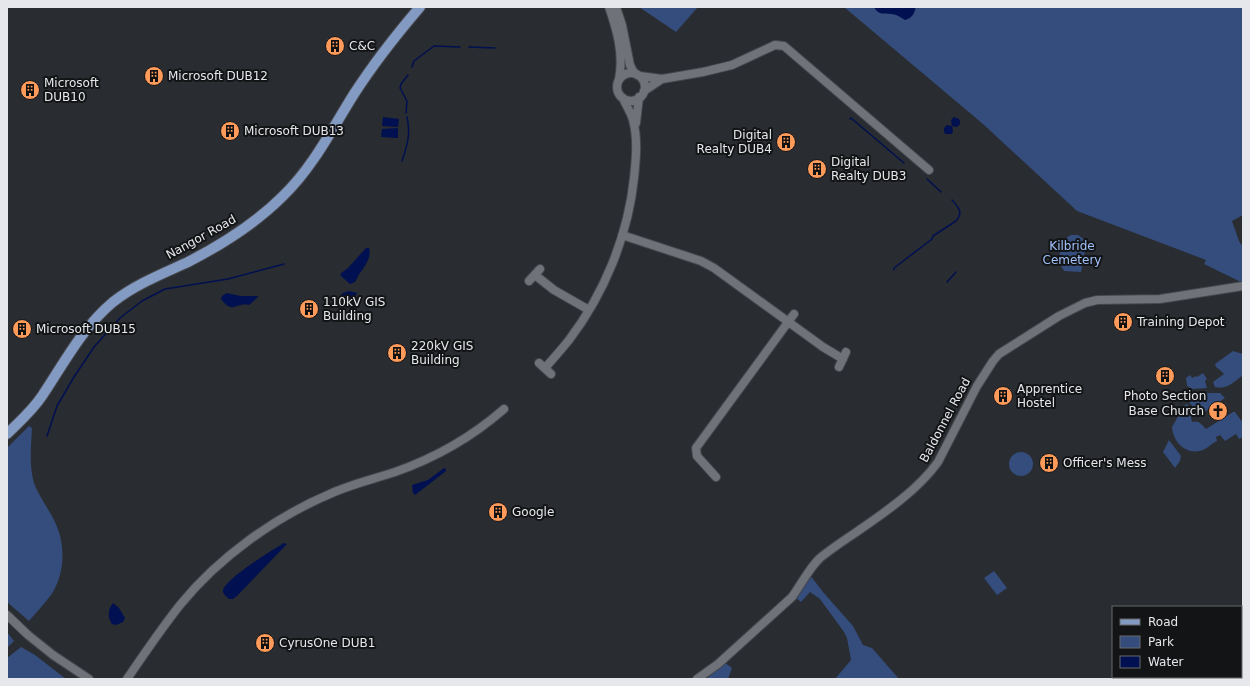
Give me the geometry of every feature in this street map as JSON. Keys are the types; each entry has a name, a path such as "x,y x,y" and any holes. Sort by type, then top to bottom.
{"main road":[{"name":"Nangor Road","path":"7,434 26,416 42,396 86,330 114,302 137,286 196,258 238,234 258,219 283,196 314,159 373,66 394,37 420,7"}],"street":[{"path":"609,7 616,26 621,56 621,68 617,90 630,111 635,130"},
{"path":"545,368 569,340 589,310 614,260 632,194 636,157 635,130 644,82 633,71 630,64 622,25 616,7"},
{"path":"619,79 625,74 629,73 662,79 703,72 732,65 775,45 784,46 930,170"},
{"path":"623,98 630,100 662,79"},
{"path":"622,235 701,261 724,275 823,347 843,359"},
{"path":"534,275 554,290 589,310"},
{"name":"Baldonnel Road","path":"697,679 718,664 792,597 810,569 820,558 891,506 931,472 938,462 977,386 992,361 999,354 1059,316 1085,303 1097,300 1160,298 1243,286"},
{"path":"716,477 697,456 695,453 696,448 794,314"},
{"path":"127,679 165,624 197,586 212,571 249,540 299,508 326,495 351,485 393,473 433,456 492,420 504,409"},
{"path":"7,615 26,633 89,679"}],"green space":[{"path":"639,7 698,7 676,32"},
{"path":"844,7 1243,7 1243,215 1232,221 1239,241 1243,247 1243,283 1204,264 1206,260 1077,211 983,124"},
{"name":"Kilbride Cemetery","path":"1071,235 1078,235 1085,240 1085,251 1081,272 1064,271 1059,262 1060,250 1064,239"},
{"path":"1233,351 1243,354 1243,375 1227,386 1219,388 1215,387 1213,382 1224,374 1216,367 1215,364"},
{"path":"1203,373 1207,379 1205,381 1207,388 1192,389 1187,386 1186,378 1190,375 1192,378 1197,377"},
{"path":"1203,393 1220,393 1225,398 1200,415 1189,402 1196,396"},
{"path":"1187,404 1193,411 1191,417 1192,422 1198,422 1206,429 1235,412 1243,423 1243,437 1239,439 1236,434 1225,441 1220,435 1216,437 1217,441 1203,450 1191,451 1186,449 1175,438 1172,427 1184,406"},
{"path":"29,426 32,428 32,476 34,483 59,531 62,559 56,587 29,621 7,602 7,448"},
{"path":"1169,440 1181,456 1180,461 1175,468 1163,452"},
{"path":"1021,452 1030,455 1033,464 1030,473 1021,476 1012,473 1009,464 1012,455"},
{"path":"994,571 1007,588 997,595 984,578"},
{"path":"810,575 853,626 863,645 872,648 899,679 835,679 851,660 847,638 820,599 810,592 801,602 795,597"},
{"path":"7,632 14,641 7,648"},
{"path":"21,647 35,655 66,679 7,679 7,658"},
{"path":"724,662 732,668 728,679 706,679"}],"water":[{"path":"874,7 916,7 911,17 905,20 893,14 878,12"},
{"path":"383,117 399,119 398,127 382,126"},
{"path":"954,117 959,119 960,122 957,127 952,126 951,120"},
{"path":"947,125 952,126 952,134 945,134 944,128"},
{"path":"398,128 398,138 381,137 382,129"},
{"path":"366,248 369,248 370,251 368,261 355,282 350,284 340,274 348,268"},
{"path":"349,291 357,293 352,304 345,305 340,296"},
{"path":"227,293 240,296 258,296 249,305 231,307 225,304 221,299 222,296"},
{"path":"444,468 446,471 415,495 413,493 412,485 428,480"},
{"path":"284,543 287,544 237,596 233,599 229,599 225,595 223,592 225,587 239,573"},
{"path":"113,603 119,608 125,618 123,622 116,625 112,624 109,616 109,611"}],"waterway":[{"path":"412,67 414,61 434,46 460,47"},
{"path":"469,47 495,48"},
{"path":"406,113 407,101 400,88 401,84 408,75"},
{"path":"402,161 407,145 407,117"},
{"path":"850,119 851,118 904,163"},
{"path":"927,179 941,192"},
{"path":"894,270 894,268 932,239 933,236 956,221 960,215 960,212 952,200"},
{"path":"47,436 57,406 94,347 120,318 142,301 165,289 228,279 284,264"},
{"path":"947,282 956,272"}],"place":[{"name":"C&C","path":"335,46"},
{"name":"Microsoft DUB12","path":"154,76"},
{"name":"Microsoft DUB10","path":"30,90"},
{"name":"Microsoft DUB13","path":"230,131"},
{"name":"Digital Realty DUB4","path":"786,142"},
{"name":"Digital Realty DUB3","path":"817,169"},
{"name":"110kV GIS Building","path":"309,309"},
{"name":"Training Depot","path":"1123,322"},
{"name":"Microsoft DUB15","path":"22,329"},
{"name":"220kV GIS Building","path":"397,353"},
{"name":"Photo Section","path":"1165,376"},
{"name":"Apprentice Hostel","path":"1003,396"},
{"name":"Base Church","path":"1218,411"},
{"name":"Officer's Mess","path":"1049,463"},
{"name":"Google","path":"498,512"},
{"name":"CyrusOne DUB1","path":"265,643"}]}
